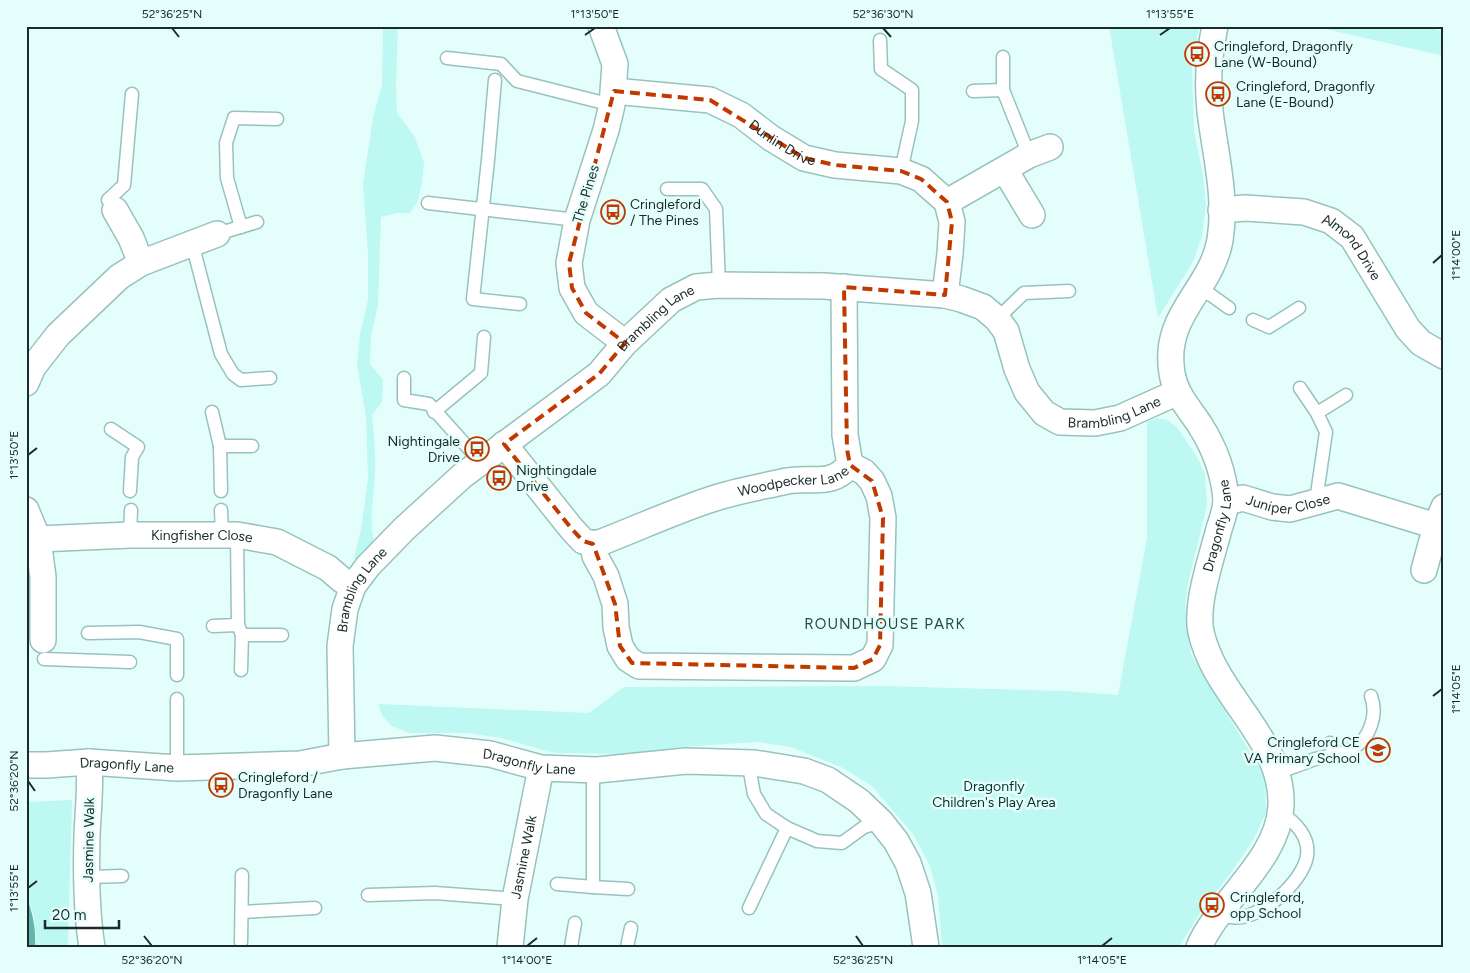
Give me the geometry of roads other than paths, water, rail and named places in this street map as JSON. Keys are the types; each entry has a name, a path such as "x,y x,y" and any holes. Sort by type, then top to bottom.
{"street":[{"name":"The Pines","path":"601,26 615,64 613,98 606,130 577,220 570,263 572,288 586,313 625,343"},
{"name":"Dragonfly Lane","path":"1199,947 1220,913 1269,849 1280,814 1277,773 1264,743 1222,682 1209,657 1201,630 1202,602 1226,502 1220,467 1200,425 1188,410 1178,392 1172,373 1171,353 1174,332 1183,311 1207,276 1216,259 1220,237 1221,184 1210,108 1209,76 1215,26"},
{"name":"Dunlin Drive","path":"613,98 710,100 741,115 771,138 804,158 835,165 901,171 921,179 948,202"},
{"path":"945,295 952,222 948,202 1039,151"},
{"path":"1005,170 1032,215"},
{"path":"112,205 131,238 141,263"},
{"name":"Almond Drive","path":"1221,210 1245,208 1304,212 1331,221 1352,237 1408,328 1421,343 1444,356"},
{"path":"26,383 33,367 58,334 119,277 141,263 217,234"},
{"name":"Brambling Lane","path":"342,756 340,646 345,609 353,586 368,566 404,529 480,462 599,374 625,343 671,300 696,287 719,285 844,287 945,295 962,299 983,307 997,319 1006,331 1017,369 1027,392 1044,413 1060,422 1095,423 1120,418 1178,392"},
{"name":"Woodpecker Lane","path":"592,544 602,542 710,499 797,479 822,480 834,478 843,473 850,465 845,435 844,287"},
{"path":"504,444 571,528 583,541 592,544 595,556 606,576 615,604 616,627 620,646 632,663 639,666 854,668 873,659 880,645 883,518 879,496 872,481 864,472 850,465"},
{"name":"Juniper Close","path":"1226,502 1243,498 1272,507 1290,509 1338,496 1440,516 1424,570"},
{"name":"Kingfisher Close","path":"42,643 43,577 31,526 130,535 229,535 278,542 328,568 342,580 353,586"},
{"name":"Dragonfly Lane","path":"26,765 46,766 89,762 177,768 300,764 342,756 435,748 490,754 541,768 597,770 686,761 754,763 804,771 828,780 859,801 881,822 896,841 908,863 918,893 926,947"},
{"name":"Jasmine Walk","path":"89,762 88,925 92,947"},
{"name":"Jasmine Walk","path":"510,947 515,899 541,768"}],"lane":[{"path":"880,40 881,69 912,90 912,121 901,171"},
{"path":"1003,57 1003,90 1039,151"},
{"path":"447,58 501,64 517,81 613,98"},
{"path":"494,80 488,160 473,299 520,304"},
{"path":"973,91 1003,90"},
{"path":"112,205 124,185 132,94"},
{"path":"241,227 227,178 226,143 231,126 234,118 278,119"},
{"path":"667,189 702,188 716,209 719,285"},
{"path":"428,203 577,220"},
{"path":"217,234 257,222"},
{"path":"192,243 221,354 233,374 241,380 270,378"},
{"path":"1198,289 1211,295 1229,308"},
{"path":"997,319 1024,293 1069,291"},
{"path":"1253,320 1269,327 1300,308"},
{"path":"434,412 481,373 484,337"},
{"path":"404,378 404,400 429,404 434,412 480,462"},
{"path":"1300,388 1317,413 1326,432 1316,502"},
{"path":"1317,413 1346,395"},
{"path":"212,412 220,446 221,492"},
{"path":"111,430 138,447 132,457 130,491"},
{"path":"220,446 252,446"},
{"path":"130,535 131,510"},
{"path":"221,510 229,535 240,630 241,670"},
{"path":"213,626 282,635"},
{"path":"88,633 139,632 177,639 177,675"},
{"path":"42,643 130,662"},
{"path":"1277,773 1315,759 1333,749 1353,748 1370,730 1375,706 1371,696"},
{"path":"177,698 177,768"},
{"path":"754,763 750,772 754,794 766,814 787,828 817,841 842,843 864,827 881,822"},
{"path":"593,887 593,782 597,770"},
{"path":"1220,913 1232,918 1247,916 1264,909 1288,888 1303,868 1307,856 1307,842 1292,819 1280,814"},
{"path":"749,908 787,828"},
{"path":"241,942 242,874"},
{"path":"88,877 122,876"},
{"path":"557,884 628,889"},
{"path":"368,895 435,893 515,899"},
{"path":"242,912 315,908"},
{"path":"571,947 575,923"},
{"path":"627,947 631,928"}],"place":[{"name":"Cringleford, Dragonfly Lane (W-Bound)","path":"1197,54"},
{"name":"Cringleford, Dragonfly Lane (E-Bound)","path":"1218,94"},
{"name":"Cringleford / The Pines","path":"613,212"},
{"name":"Nightingale Drive","path":"477,449"},
{"name":"Nightingdale Drive","path":"499,478"},
{"name":"Cringleford CE VA Primary School","path":"1378,750"},
{"name":"Cringleford / Dragonfly Lane","path":"221,785"},
{"name":"Cringleford, opp School","path":"1212,905"}],"district":[{"name":"ROUNDHOUSE PARK","path":"885,624"}],"park label":[{"name":"Dragonfly Children's Play Area","path":"994,794"}]}
